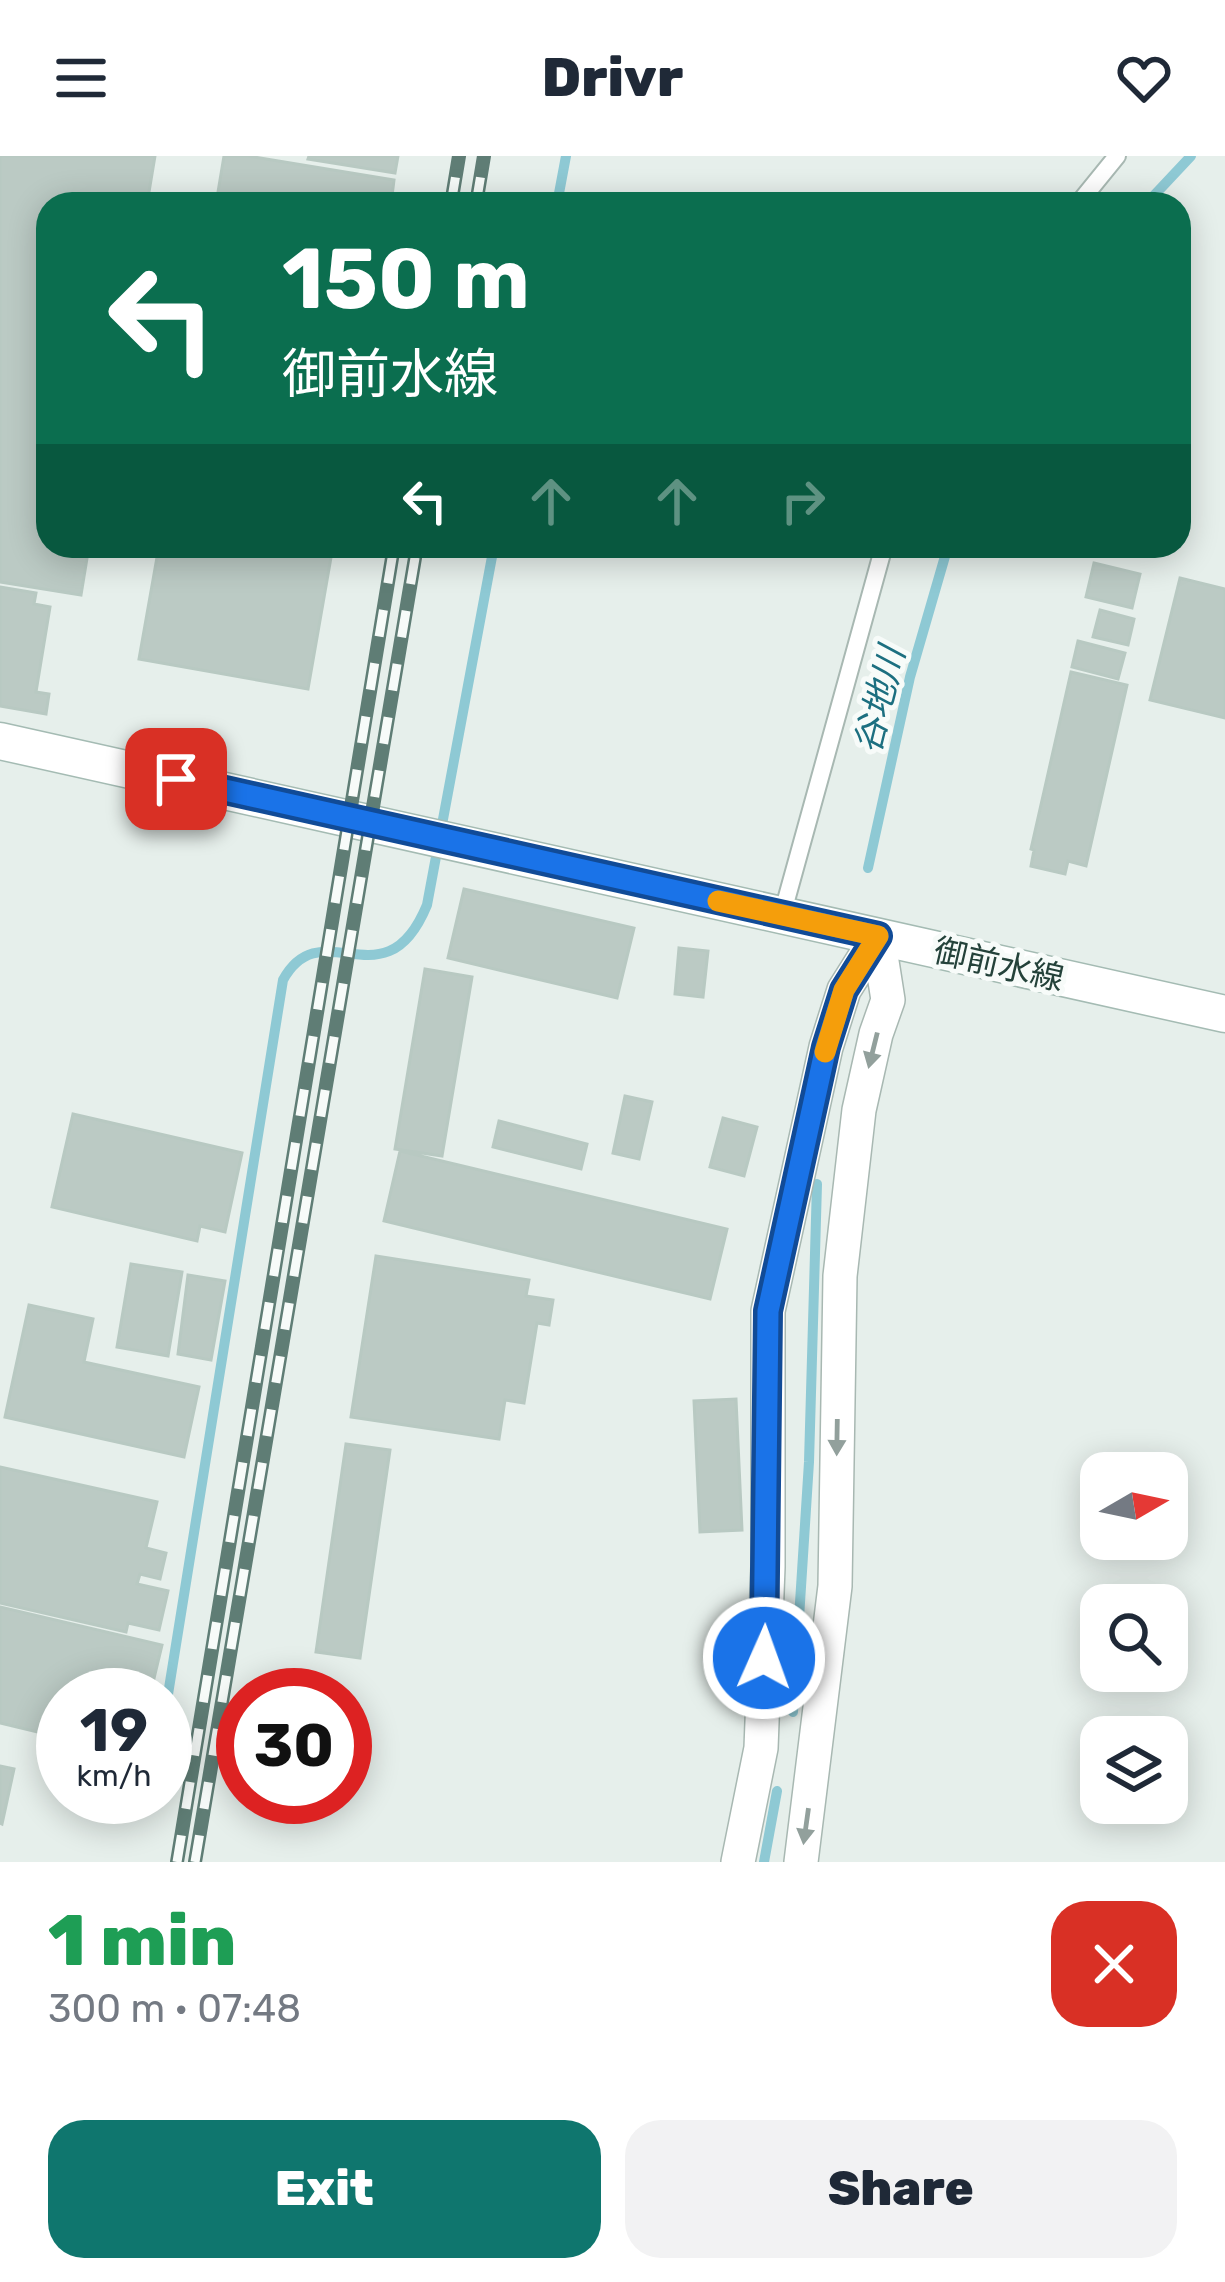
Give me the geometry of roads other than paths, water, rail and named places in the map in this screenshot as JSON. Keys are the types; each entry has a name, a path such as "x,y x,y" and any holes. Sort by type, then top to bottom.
{"street":[{"name":"御前水線","path":"0,740 1225,1014"},
{"path":"738,1862 760,1748 768,1567 768,1311 826,1047 844,990 878,936"},
{"path":"801,1862 835,1586 840,1276 859,1111 888,1000 878,936"},
{"path":"760,1748 815,1759"}],"lane":[{"path":"1088,192 1117,156"},
{"path":"782,915 881,558"}],"waterway":[{"path":"559,192 566,156"},
{"name":"谷地川","path":"1157,192 1191,156"},
{"path":"172,1668 283,980 299,961 316,953 373,955 392,950 410,935 427,905 492,558"},
{"name":"谷地川","path":"868,868 910,677 945,558"},
{"name":"谷地川","path":"793,1712 809,1462 817,1184"},
{"name":"谷地川","path":"764,1862 777,1791"}],"railway":[{"path":"453,192 459,156"},
{"path":"478,192 484,156"},
{"path":"177,1862 392,558"},
{"path":"195,1862 415,558"}]}
